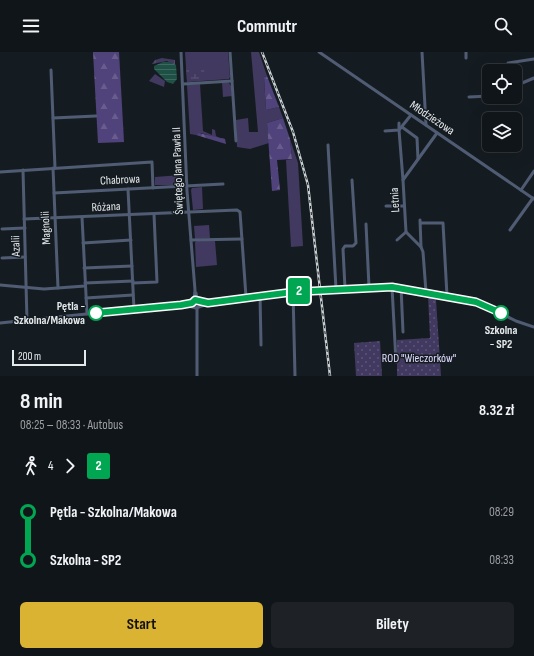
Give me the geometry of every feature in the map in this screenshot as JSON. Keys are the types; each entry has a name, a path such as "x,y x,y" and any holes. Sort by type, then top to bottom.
{"street":[{"name":"Świętego Jana Pawła II","path":"181,52 187,186 195,290 197,376"},
{"path":"230,52 236,141"},
{"name":"Młodzieżowa","path":"319,52 533,198"},
{"path":"422,52 426,125"},
{"path":"466,52 466,58"},
{"path":"508,64 534,59"},
{"name":"Magnolii","path":"51,70 58,288"},
{"path":"522,83 534,78"},
{"path":"183,84 232,81"},
{"path":"469,97 482,96"},
{"path":"385,131 399,130 411,115"},
{"path":"53,118 96,116"},
{"path":"398,123 403,180"},
{"path":"402,127 417,138 418,160"},
{"name":"Letnia","path":"406,232 403,180 437,133"},
{"path":"181,138 186,138"},
{"path":"328,145 336,289"},
{"path":"0,172 152,162 153,188"},
{"name":"Azalii","path":"23,170 27,321"},
{"path":"521,190 534,171"},
{"path":"345,288 343,249 345,246 353,246 356,244 352,180"},
{"name":"Chabrowa","path":"54,193 223,184"},
{"path":"128,189 134,309"},
{"path":"510,230 533,198"},
{"path":"386,206 404,206"},
{"name":"Różana","path":"24,219 235,210 240,212 242,239"},
{"path":"0,285 26,288 58,288 85,284 157,282 154,214"},
{"path":"82,217 87,314"},
{"path":"426,292 420,221 443,222 447,296"},
{"path":"366,224 369,287"},
{"path":"2,229 24,228"},
{"path":"397,240 406,232 421,247"},
{"path":"191,240 242,239 246,297"},
{"path":"83,243 131,240"},
{"path":"2,258 25,257"},
{"path":"84,268 132,266"},
{"path":"392,287 396,362"},
{"path":"0,323 208,303 293,292 345,288 401,287 480,303 516,321 534,327"},
{"path":"401,287 403,332"},
{"path":"293,292 295,376"},
{"path":"86,298 133,295"},
{"path":"260,296 261,345"}],"green space":[{"path":"93,52 119,52 124,142 98,143"},
{"path":"185,52 228,52 229,79 187,82"},
{"path":"251,52 259,52 267,76 264,77 266,110 279,107 283,118 267,123 269,143 250,149 237,147 236,120 248,118 249,132 258,132"},
{"path":"162,58 175,60 175,65 167,61 152,64 155,60"},
{"path":"186,66 204,70 205,76 199,80 187,82"},
{"path":"155,74 165,81 164,87 149,81"},
{"path":"267,76 279,107 266,110 264,77"},
{"path":"222,82 229,83 231,86 232,96 223,97"},
{"path":"200,84 203,131 212,135 212,129 215,130 216,136 221,139 201,133 196,135 190,134 187,85"},
{"path":"283,118 290,139 292,159 277,160 280,190 272,191 267,123"},
{"path":"199,133 225,139 226,144 196,135"},
{"path":"290,139 298,163 303,246 291,247 286,160 292,159"},
{"path":"181,175 180,185 155,185 155,177"},
{"path":"202,187 203,209 193,210 191,190 192,188"},
{"path":"209,225 210,238 195,239 194,226"},
{"path":"215,241 217,265 196,267 195,242"},
{"name":"ROD \"Wieczorków\"","path":"428,295 436,296 441,376 397,376 397,340 430,338"},
{"name":"ROD \"Wieczorków\"","path":"380,341 382,376 356,376 354,343"}],"shaded area":[{"path":"163,62 169,62 176,65 177,79 173,84 167,82 154,69 154,66"}],"railway":[{"path":"262,52 293,132 308,185 330,376"}],"bus line":[{"name":"2","path":"96,313 181,305 192,303 195,300 202,303 208,303 293,292 385,286 409,288 476,302 486,305 501,313"}],"place":[{"name":"Pętla - Szkolna/Makowa","path":"96,313"},
{"name":"Szkolna - SP2","path":"501,313"}]}
